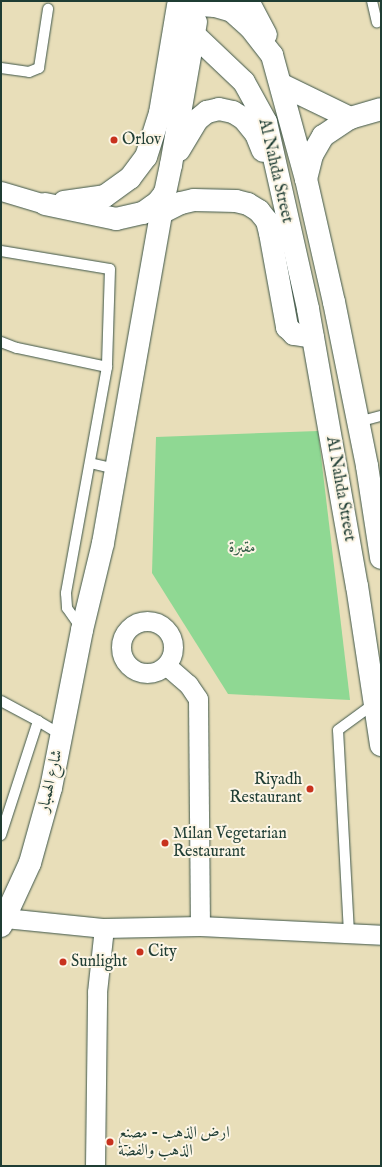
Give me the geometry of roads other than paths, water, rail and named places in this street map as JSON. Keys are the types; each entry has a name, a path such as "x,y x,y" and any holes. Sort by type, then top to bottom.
{"main road":[{"path":"248,1 262,23 272,56"},
{"path":"45,204 105,196 119,187 140,168 152,144 188,5"},
{"name":"Al Nahda Street","path":"381,558 367,466 306,179 282,85 272,56 250,27 238,15 223,8 188,5 194,33 244,82 255,99 266,122 277,181 313,336 381,746"},
{"path":"172,165 194,33"},
{"path":"282,85 350,118"},
{"path":"172,165 197,120 212,109 225,109 238,115 250,125 277,181"},
{"path":"306,179 312,155 323,136 350,118 381,109"},
{"name":"شارع الهمبار","path":"3,922 30,863 51,788 82,630 103,543 172,165"},
{"path":"45,204 116,219 151,209 164,203 181,203 194,200 236,201 248,204 259,211 266,221 270,234 287,328 294,334 313,336"}],"street":[{"path":"1,191 45,204"},
{"path":"367,466 381,503"},
{"path":"167,666 188,684 198,699 200,926"},
{"path":"3,922 104,928 200,926 381,935"},
{"path":"95,1166 97,992 104,928"}],"lane":[{"path":"372,1 377,22"},
{"path":"1,68 29,72 39,68 48,9"},
{"path":"1,251 110,269 107,367 65,601 67,608 82,630"},
{"path":"1,342 17,348 107,367"},
{"path":"358,422 381,416"},
{"path":"90,463 116,469"},
{"path":"1,701 62,734"},
{"path":"349,933 338,730 375,703"},
{"path":"1,835 38,720"}],"place":[{"name":"Orlov","path":"114,140"},
{"name":"Riyadh Restaurant","path":"310,789"},
{"name":"Milan Vegetarian Restaurant","path":"165,843"},
{"name":"City","path":"140,952"},
{"name":"Sunlight","path":"63,962"},
{"name":"ارض الذهب - مصنع الذهب والفضة","path":"110,1142"}],"park label":[{"name":"مقبرة","path":"242,548"}]}
